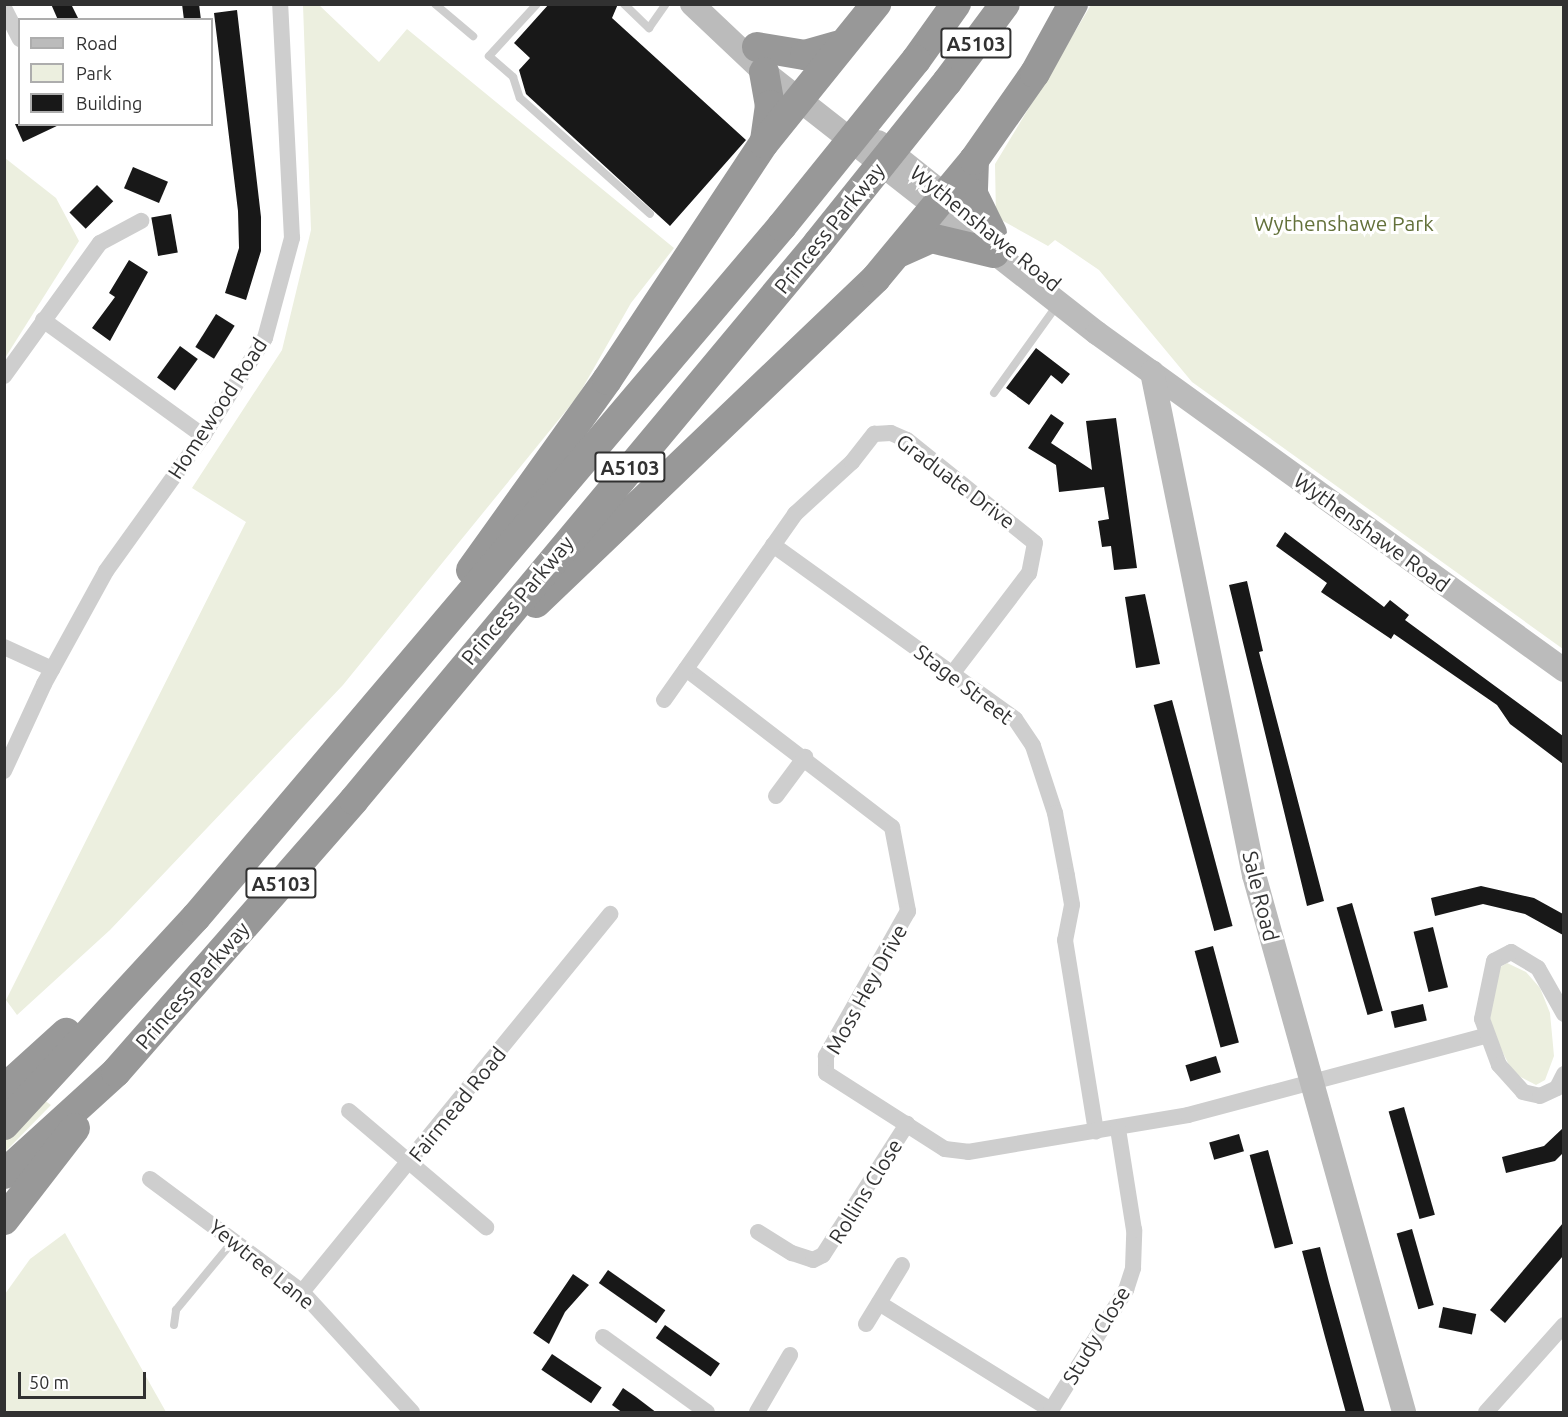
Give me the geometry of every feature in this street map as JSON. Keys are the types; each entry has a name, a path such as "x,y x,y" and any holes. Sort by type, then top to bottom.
{"highway":[{"path":"417,656 496,529 607,380 764,143 837,46 876,4"},
{"name":"Princess Parkway","path":"4,1125 196,917 782,226 916,60 956,4"},
{"name":"Princess Parkway","path":"4,1174 116,1072 354,800 441,690 818,243 947,82 1005,4"},
{"path":"441,690 627,519 897,253 974,160 1035,73 1073,4"},
{"path":"764,143 770,105 760,60 805,55 837,46"},
{"path":"897,253 931,238 993,243 973,194 974,160"},
{"path":"4,1089 196,917"},
{"path":"7,1218 116,1072"}],"main road":[{"name":"Wythenshawe Road","path":"696,7 1152,372 1563,670"},
{"name":"Sale Road","path":"1152,372 1254,875 1404,1413"}],"street":[{"name":"Homewood Road","path":"4,771 52,669 106,571 203,436 265,338 292,238 280,4"},
{"path":"4,8 18,35"},
{"path":"4,376 100,243 141,221"},
{"path":"43,320 203,436"},
{"name":"Graduate Drive","path":"664,700 795,514 852,462 874,434 891,433 907,440 1035,543 1029,573 951,674"},
{"name":"Stage Street","path":"773,545 1015,720 1033,746 1055,813 1072,906 1067,951 1096,1132"},
{"path":"4,647 52,669"},
{"name":"Moss Hey Drive","path":"686,669 805,757 892,827 908,911 826,1056 826,1073 945,1149 968,1152 1118,1129 1484,1036"},
{"path":"776,796 805,757"},
{"name":"Fairmead Road","path":"302,1292 410,1163 610,914"},
{"path":"1563,1014 1538,968 1519,955 1500,955 1490,971 1484,1036 1499,1065 1523,1092 1549,1094 1563,1074"},
{"path":"349,1111 486,1227"},
{"name":"Rollins Close","path":"758,1232 792,1253 813,1260 823,1255 907,1124"},
{"name":"Study Close","path":"879,1303 1051,1410 1126,1290 1133,1268 1134,1230 1118,1129"},
{"name":"Yewtree Lane","path":"150,1179 302,1292 412,1413"},
{"path":"866,1324 902,1265"},
{"path":"1486,1413 1563,1325"},
{"path":"603,1337 707,1413"},
{"path":"757,1413 790,1355"}],"lane":[{"path":"435,4 473,36"},
{"path":"537,4 489,56 513,77 520,98 650,214"},
{"path":"624,4 649,28 666,4"},
{"path":"994,393 1062,298"},
{"path":"174,1325 176,1310 234,1240"}],"green space":[{"path":"303,5 319,5 379,62 407,29 674,248 631,303 578,396 343,685 110,930 17,1015 6,1000 246,522 192,488 282,350 311,230"},
{"name":"Wythenshawe Park","path":"1091,5 1563,5 1563,649 1192,382 1099,270 1055,240 1048,246 996,217 995,164"},
{"path":"5,158 56,198 79,241 5,358"},
{"path":"1507,963 1526,972 1540,988 1550,1013 1554,1056 1545,1080 1536,1085 1513,1073 1493,1033 1489,1013 1499,968"},
{"path":"44,1100 51,1105 5,1152 5,1137"},
{"path":"65,1233 166,1412 5,1412 5,1294 30,1259"}],"building":[{"path":"51,4 71,4 78,18 57,18"},
{"path":"182,4 199,4 201,18 184,18"},
{"path":"549,4 618,4 612,18 746,140 670,226 526,94 519,70 530,58 514,43"},
{"path":"237,10 261,217 261,251 246,300 225,293 239,248 238,211 214,13"},
{"path":"15,124 18,126 57,126 23,142"},
{"path":"133,167 168,182 159,203 124,188"},
{"path":"97,185 113,201 86,229 69,213"},
{"path":"171,214 178,252 158,256 151,217"},
{"path":"129,260 148,272 110,341 92,328 115,297 109,293"},
{"path":"216,314 235,326 214,359 195,347"},
{"path":"180,346 198,359 175,390 157,378"},
{"path":"1036,348 1070,374 1062,384 1051,375 1029,405 1006,388"},
{"path":"1051,414 1064,423 1051,443 1092,470 1086,421 1116,418 1137,568 1114,570 1111,546 1102,547 1098,521 1109,519 1104,487 1059,492 1056,465 1028,448"},
{"path":"1285,532 1384,607 1390,600 1409,615 1405,620 1563,736 1563,764 1510,724 1497,705 1394,634 1391,639 1321,592 1327,583 1276,546"},
{"path":"1247,581 1263,651 1259,652 1324,901 1307,906 1229,585"},
{"path":"1145,594 1160,664 1136,668 1125,597"},
{"path":"1172,700 1233,926 1214,931 1154,705"},
{"path":"1481,886 1534,898 1563,914 1563,935 1525,914 1483,904 1435,916 1431,898"},
{"path":"1352,903 1383,1011 1367,1015 1337,907"},
{"path":"1433,927 1448,987 1429,992 1414,932"},
{"path":"1213,946 1239,1043 1221,1048 1195,951"},
{"path":"1423,1004 1427,1021 1395,1028 1391,1011"},
{"path":"1216,1056 1221,1072 1190,1082 1185,1065"},
{"path":"1404,1107 1435,1215 1419,1219 1389,1111"},
{"path":"1563,1128 1563,1153 1555,1161 1506,1173 1502,1157 1544,1146"},
{"path":"1239,1134 1244,1151 1214,1160 1209,1143"},
{"path":"1268,1150 1293,1244 1275,1249 1250,1155"},
{"path":"1563,1223 1563,1256 1505,1323 1490,1310"},
{"path":"1412,1229 1434,1305 1418,1309 1397,1233"},
{"path":"1320,1247 1365,1413 1346,1413 1325,1337 1302,1251"},
{"path":"608,1270 665,1310 656,1323 599,1283"},
{"path":"573,1274 589,1285 565,1312 549,1344 533,1333"},
{"path":"1443,1307 1476,1314 1472,1335 1439,1328"},
{"path":"665,1325 720,1363 711,1377 656,1338"},
{"path":"552,1354 602,1388 591,1403 541,1370"},
{"path":"623,1388 657,1413 623,1413 612,1405"}]}
